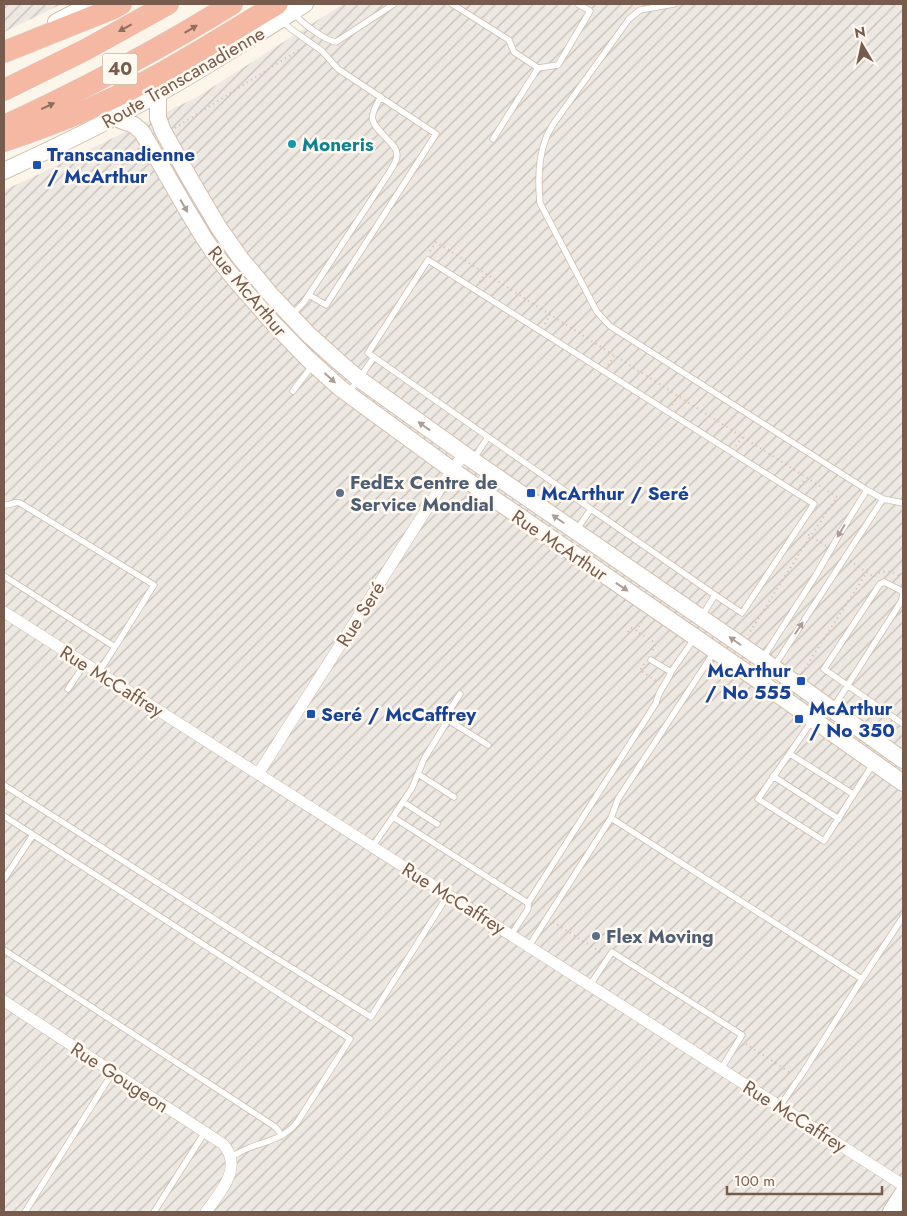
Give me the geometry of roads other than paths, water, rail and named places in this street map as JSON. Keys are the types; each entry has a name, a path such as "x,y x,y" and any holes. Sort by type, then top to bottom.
{"highway":[{"path":"4,51 121,4"},
{"name":"40","path":"4,90 86,50 168,4"},
{"name":"40","path":"4,126 102,79 171,41 232,4"},
{"path":"4,141 80,112 145,82 211,44 289,10"}],"street":[{"path":"4,51 69,13 91,4"},
{"name":"Route Transcanadienne","path":"4,170 115,118 158,94 204,68 289,10"},
{"name":"Rue McArthur","path":"158,94 158,118 163,132 219,228 255,277 290,316 327,352 359,379 464,454 903,760"},
{"name":"Rue McArthur","path":"115,118 134,125 142,132 204,238 237,282 278,328 347,394 452,470 903,783"},
{"name":"Rue Seré","path":"258,774 442,485 464,454"},
{"name":"Rue McCaffrey","path":"4,612 903,1185"},
{"name":"Rue Gougeon","path":"4,1001 223,1144 231,1157"},
{"path":"206,1212 230,1174 231,1157"},
{"path":"891,1212 903,1194"}],"lane":[{"path":"289,10 302,22 336,42 394,4"},
{"path":"452,4 509,40 514,52 538,68 558,64 590,11 578,4"},
{"path":"674,4 640,10 629,19 554,123 546,138 541,158 538,184 540,203 598,312 610,326 867,490 883,499 903,503"},
{"path":"289,10 291,29 322,51 338,69 436,134 326,305 309,294"},
{"path":"493,139 538,68"},
{"path":"278,328 301,306 395,162 397,155 395,148 372,121 373,111 381,97"},
{"path":"204,238 219,228"},
{"path":"428,260 814,504 742,613 374,358 368,354 428,260"},
{"path":"347,394 374,358"},
{"path":"293,391 314,364"},
{"path":"464,454 476,455 488,437"},
{"path":"757,680 842,530 867,490"},
{"path":"757,680 883,499"},
{"path":"4,505 14,502 20,503 154,585 98,672"},
{"path":"576,532 592,509"},
{"path":"4,576 115,647"},
{"path":"832,710 847,685 902,598 903,595 900,590 884,582 880,584 824,669 847,685 903,724"},
{"path":"700,618 715,595"},
{"path":"511,935 528,909 528,903 656,702 671,672 695,637"},
{"path":"529,946 611,818 618,799 715,651"},
{"path":"649,659 671,672"},
{"path":"68,689 85,664"},
{"path":"372,846 412,788 424,759 448,720 449,711 460,694"},
{"path":"813,719 758,799 824,842 874,762"},
{"path":"448,720 488,745"},
{"path":"790,754 853,794"},
{"path":"418,774 454,797"},
{"path":"773,776 839,819"},
{"path":"4,785 262,950 371,1017 448,895"},
{"path":"403,802 437,824"},
{"path":"4,816 350,1039 291,1130 231,1157"},
{"path":"393,817 528,903"},
{"path":"611,818 862,979"},
{"path":"4,879 32,835"},
{"path":"780,1106 903,917"},
{"path":"4,950 274,1126 281,1136"},
{"path":"590,985 612,952 742,1036 721,1069"},
{"path":"24,1212 113,1072"},
{"path":"154,1212 204,1132"}],"place":[{"name":"Moneris","path":"292,144"},
{"name":"Transcanadienne / McArthur","path":"37,165"},
{"name":"FedEx Centre de Service Mondial","path":"340,493"},
{"name":"McArthur / Seré","path":"531,493"},
{"name":"McArthur / No 555","path":"801,681"},
{"name":"Seré / McCaffrey","path":"311,714"},
{"name":"McArthur / No 350","path":"799,719"},
{"name":"Flex Moving","path":"596,936"}]}
